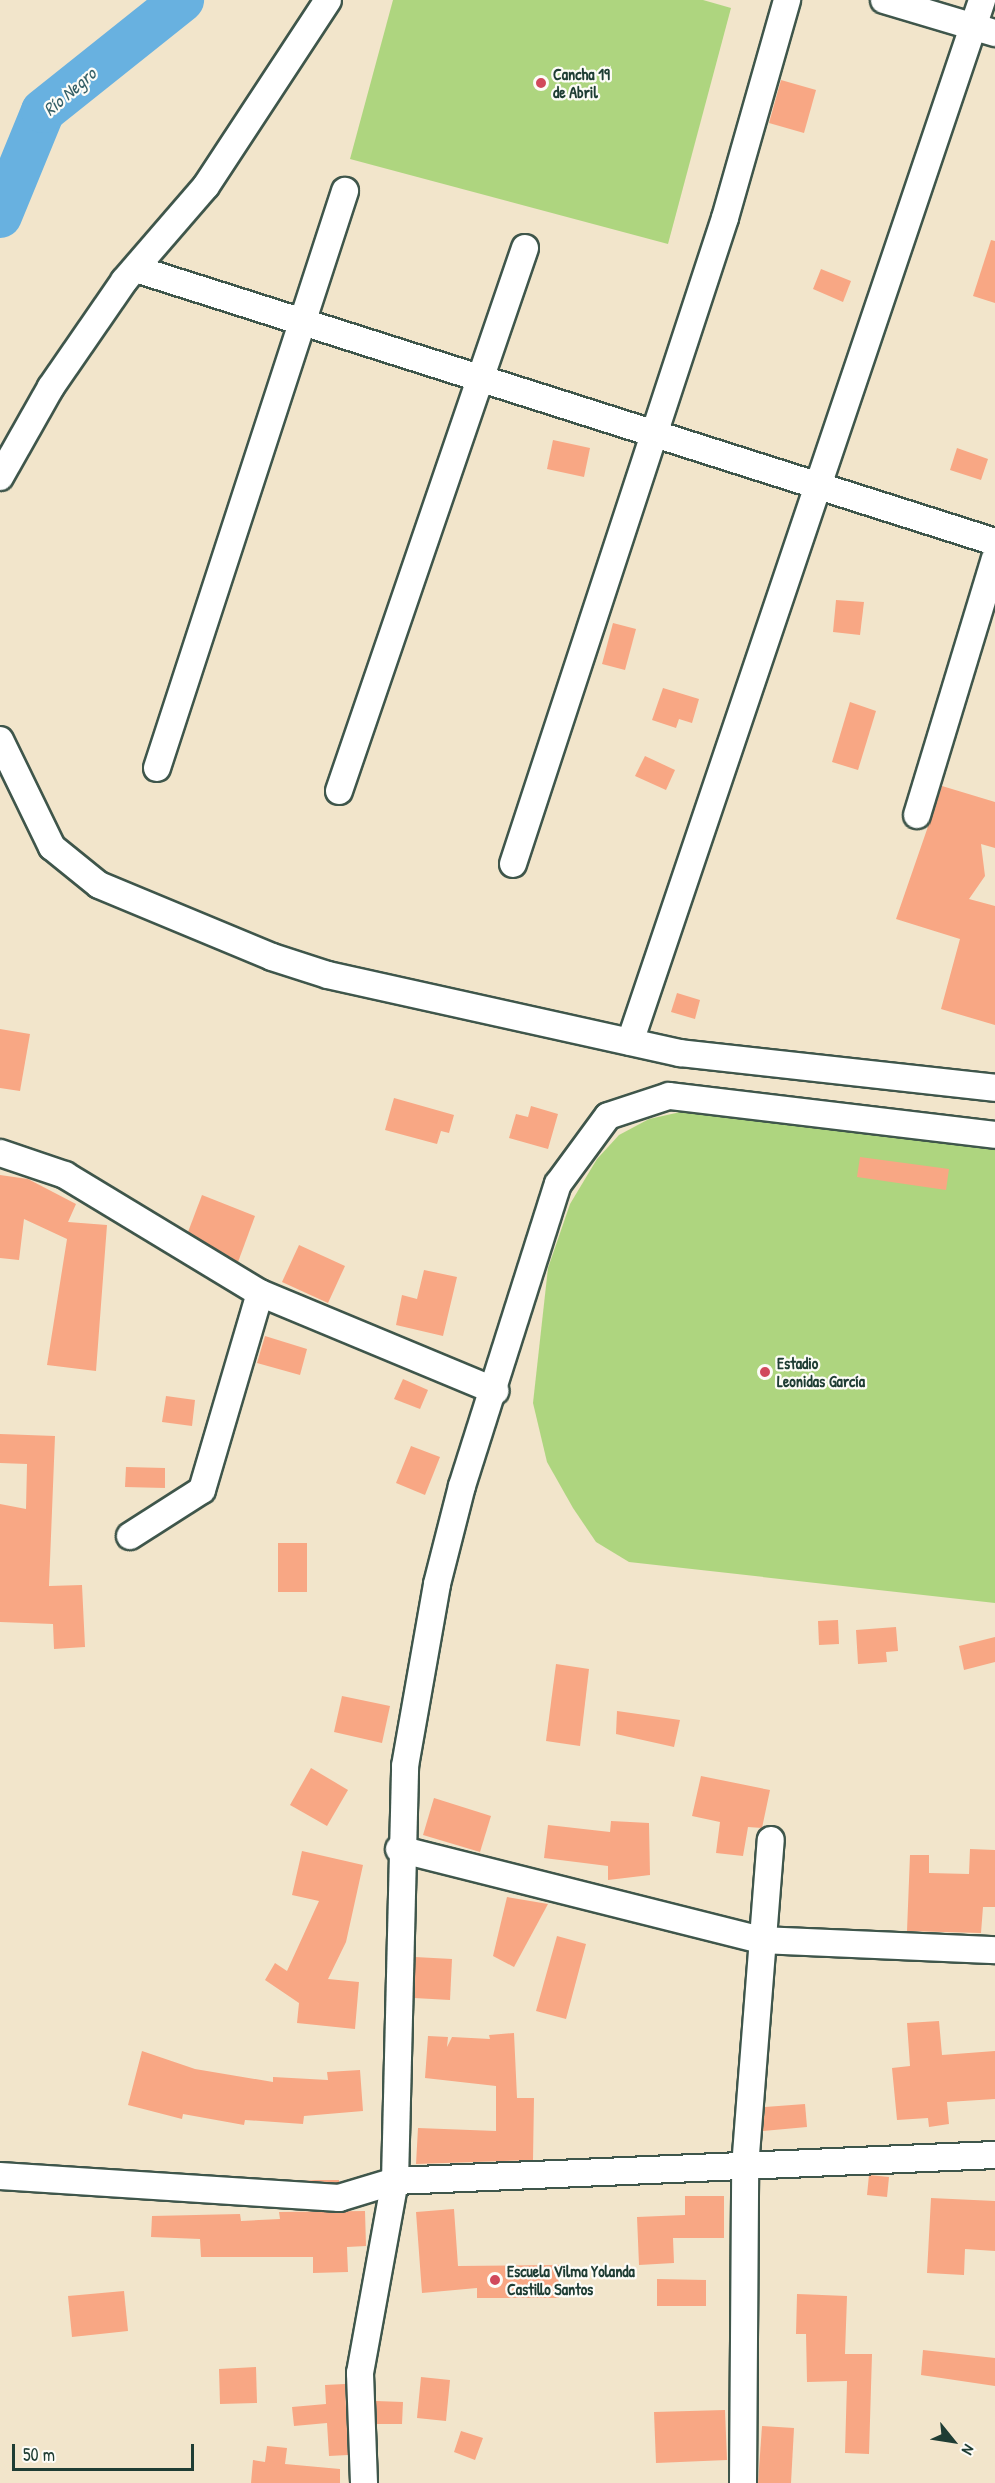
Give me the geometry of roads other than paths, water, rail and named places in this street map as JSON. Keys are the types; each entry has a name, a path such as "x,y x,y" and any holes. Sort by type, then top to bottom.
{"street":[{"path":"0,477 51,387 136,269 206,186 328,0"},
{"path":"513,864 653,429 725,218 787,0"},
{"path":"884,0 984,30"},
{"path":"630,1042 815,482 984,30 981,0"},
{"path":"157,768 345,191"},
{"path":"339,791 525,248"},
{"path":"136,269 653,429 995,542"},
{"path":"917,815 995,559"},
{"path":"0,740 52,847 99,885 328,975 680,1053 995,1088"},
{"path":"364,2483 360,2373 395,2181 399,1849 405,1766 437,1584 462,1486 495,1391 558,1184 608,1116 669,1096 995,1135"},
{"path":"0,1153 65,1176 260,1293 495,1391"},
{"path":"130,1536 202,1490 260,1293"},
{"path":"743,2483 745,2167 771,1840"},
{"path":"399,1849 762,1940 995,1950"},
{"path":"0,2176 339,2198 395,2181 995,2155"}],"waterway":[{"name":"Río Negro","path":"0,216 43,111 182,0"}],"place":[{"name":"Cancha 19 de Abril","path":"541,83"},
{"name":"Estadio Leonidas García","path":"765,1372"},
{"name":"Escuela Vilma Yolanda Castillo Santos","path":"495,2280"}]}
